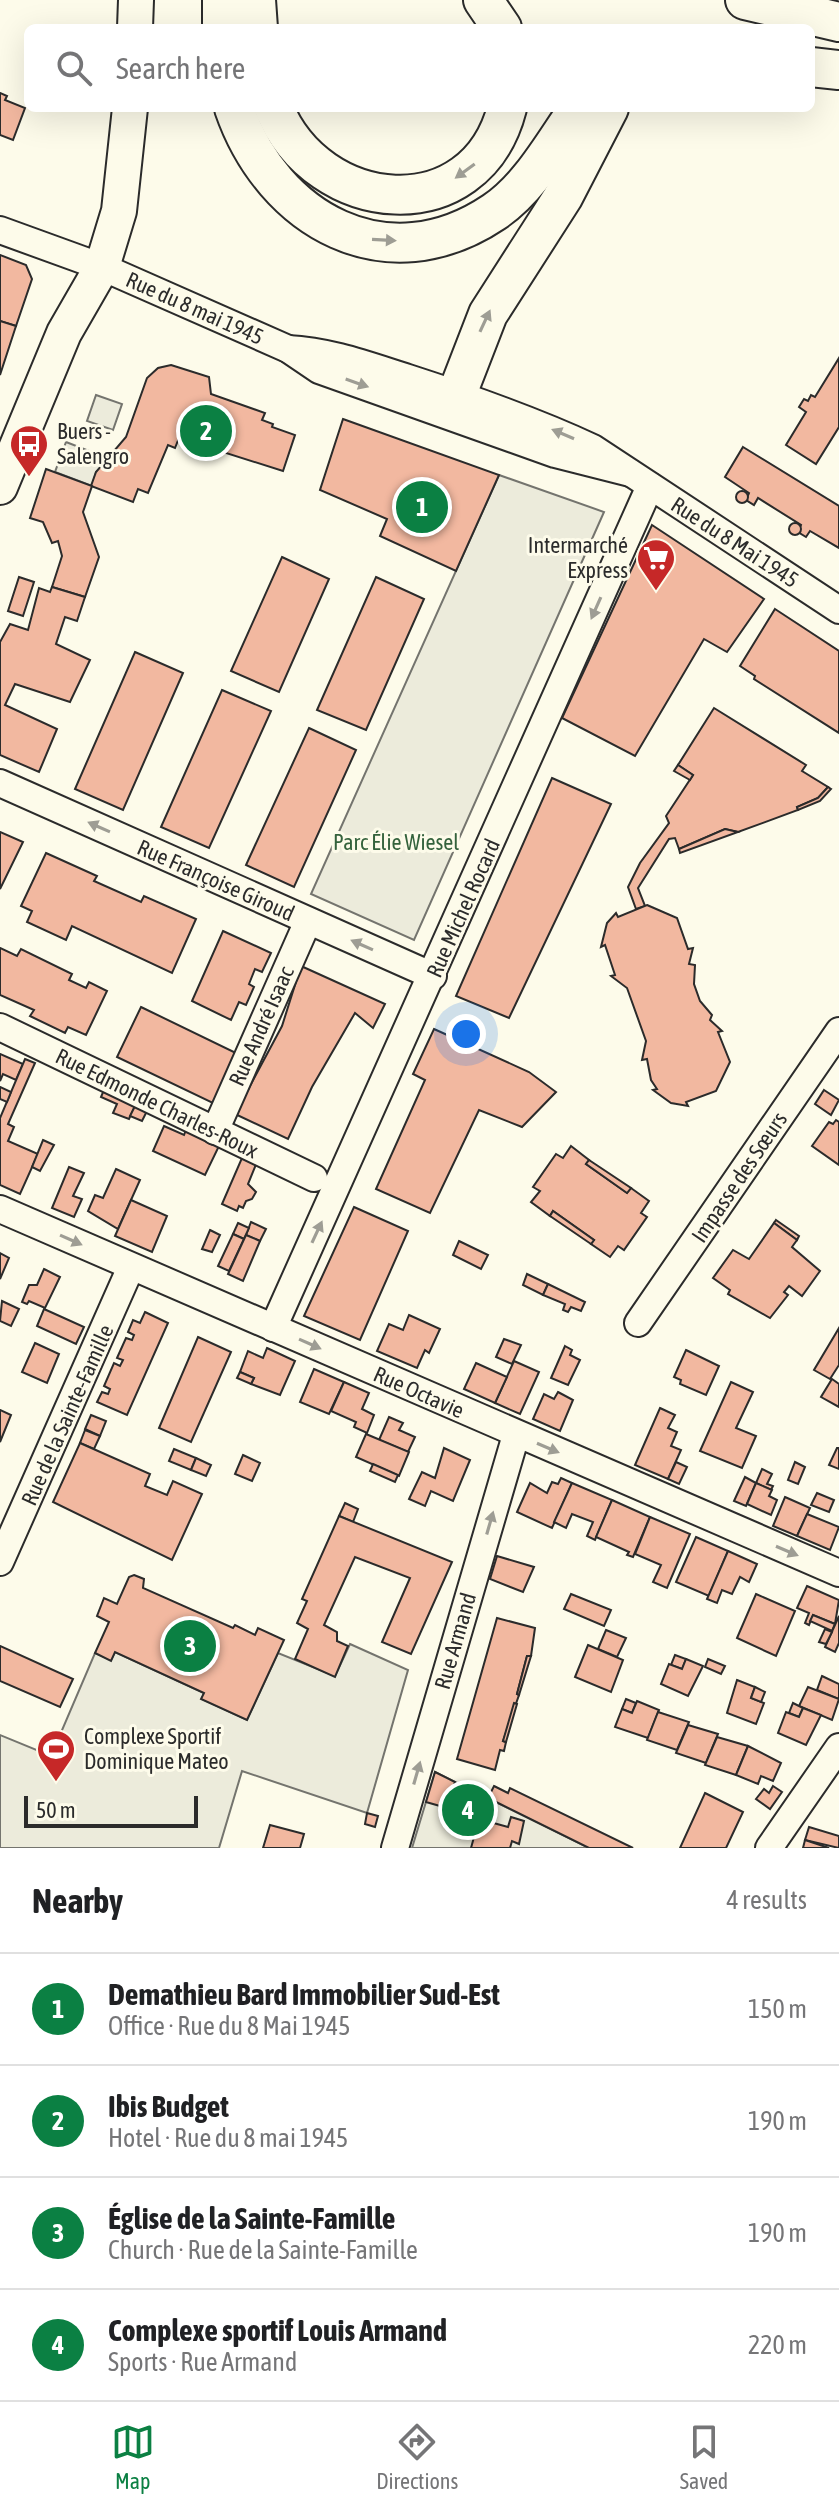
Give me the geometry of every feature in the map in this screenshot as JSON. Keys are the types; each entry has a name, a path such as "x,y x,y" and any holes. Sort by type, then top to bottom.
{"highway":[{"path":"222,0 222,24"},
{"path":"256,0 258,24"},
{"path":"483,0 499,24"},
{"path":"745,0 839,22"},
{"path":"815,67 839,70"},
{"path":"236,112 260,164 275,185 311,216 347,233 381,240 437,236 468,227 513,195 540,164 576,112"},
{"path":"282,121 312,160 339,181 356,189 389,196 441,186 460,176 486,154 505,112"},
{"path":"449,404 488,314 563,197 607,112"}],"main road":[{"path":"135,24 136,0"},
{"path":"0,487 64,333 102,267 119,211 130,112"}],"street":[{"name":"Rue du 8 mai 1945","path":"0,230 102,267 288,349"},
{"name":"Rue du 8 Mai 1945","path":"288,349 324,350 449,404 565,435 640,480 839,610"},
{"name":"Rue Michel Rocard","path":"273,1328 433,976 640,480"},
{"name":"Rue Françoise Giroud","path":"0,783 433,976"},
{"name":"Rue André Isaac","path":"215,1131 308,921"},
{"name":"Rue Edmonde Charles-Roux","path":"0,1027 314,1178"},
{"name":"Impasse des Sœurs","path":"638,1323 839,1031"},
{"name":"Rue Octavie","path":"0,1209 839,1573"},
{"name":"Rue de la Sainte-Famille","path":"1,1562 131,1267"},
{"name":"Rue Armand","path":"395,1848 516,1435"},
{"path":"769,1848 839,1747"}],"green space":[{"path":"96,395 122,404 113,430 87,421"},
{"path":"66,442 110,459 96,472 92,486 55,472"},
{"name":"Parc Élie Wiesel","path":"499,475 604,512 414,940 311,894"},
{"path":"350,1644 408,1670 367,1813 242,1771 219,1848 0,1848 0,1735 51,1756 95,1653 111,1660 115,1652 204,1693 202,1699 247,1720 278,1653 335,1676"},
{"path":"435,1772 589,1848 412,1848"}],"building":[{"path":"0,93 7,96 5,100 24,108 24,111 13,140 0,135"},
{"path":"0,255 26,265 32,279 16,326 0,321"},
{"path":"0,321 16,326 0,375"},
{"path":"839,358 839,427 816,464 786,445 806,412 799,407 804,399 808,401 811,395 815,397"},
{"path":"171,365 209,377 211,394 265,413 262,420 295,435 283,471 179,438 175,448 168,445 148,493 138,489 133,502 91,486 96,472 126,437 147,378 158,368"},
{"path":"343,419 499,475 456,571 380,536 387,519 320,490"},
{"path":"743,447 839,506 839,548 810,531 806,537 798,532 801,525 758,498 754,505 746,500 749,493 725,477"},
{"path":"46,469 92,486 83,512 99,557 85,597 52,587 62,556 58,541 52,543 43,522 30,518"},
{"path":"742,491 748,497 742,503 736,497"},
{"path":"795,523 801,529 795,535 789,529"},
{"path":"652,525 764,599 727,652 704,639 635,756 562,718"},
{"path":"282,557 329,579 279,692 231,671"},
{"path":"19,577 34,582 23,616 8,611"},
{"path":"376,577 424,599 366,730 317,710"},
{"path":"52,587 85,597 77,621 65,617 56,644 90,660 70,702 15,684 5,705 57,729 39,772 0,755 0,642 10,624 28,630 39,588 50,592"},
{"path":"775,609 839,651 839,733 754,679 755,676 740,666"},
{"path":"135,652 183,673 123,810 75,789"},
{"path":"222,690 271,711 209,848 161,827"},
{"path":"714,708 806,765 802,771 828,787 818,798 797,807 798,810 738,832 725,829 679,849 675,838 669,839 638,888 645,906 636,909 628,887 640,863 669,823 666,816 693,775 678,765"},
{"path":"309,728 356,750 294,887 246,865"},
{"path":"678,765 693,775 690,780 674,771"},
{"path":"552,778 611,804 509,1018 456,996"},
{"path":"828,787 831,789 820,801 798,810 797,807 818,798"},
{"path":"725,829 738,832 680,853 679,849"},
{"path":"0,832 23,842 0,889"},
{"path":"46,853 97,876 94,881 141,902 144,896 196,919 172,973 72,926 66,940 27,922 32,911 21,906"},
{"path":"647,905 677,918 688,949 693,948 689,964 695,965 694,984 700,1001 712,1015 710,1020 722,1031 718,1032 730,1062 716,1091 686,1102 688,1106 671,1103 653,1090 657,1089 651,1080 647,1059 642,1060 646,1041 627,988 611,976 615,975 605,945 601,947 607,923 616,913 618,917"},
{"path":"223,931 271,953 262,972 255,969 249,984 254,987 246,1005 239,1002 231,1020 192,1001"},
{"path":"0,948 17,956 21,949 72,974 69,980 86,988 89,982 107,991 86,1035 68,1027 65,1033 30,1016 34,1010 0,995"},
{"path":"301,966 385,1004 373,1028 355,1013 312,1087 288,1139 235,1114 282,1026"},
{"path":"141,1007 238,1054 217,1105 117,1057"},
{"path":"434,1029 529,1072 556,1092 522,1127 479,1110 430,1213 376,1189 425,1080 413,1074"},
{"path":"0,1054 23,1064 16,1080 3,1074 0,1081"},
{"path":"25,1059 35,1063 8,1124 14,1127 8,1141 38,1154 20,1194 0,1185 0,1118"},
{"path":"106,1085 138,1100 129,1119 113,1113 117,1104 101,1097"},
{"path":"0,1087 11,1092 7,1102 0,1099"},
{"path":"824,1090 839,1100 831,1115 815,1104"},
{"path":"138,1100 150,1105 142,1121 130,1116"},
{"path":"836,1120 839,1122 839,1165 812,1146 829,1122 833,1124"},
{"path":"164,1126 184,1135 186,1130 219,1146 205,1175 153,1151"},
{"path":"43,1140 54,1145 40,1171 32,1167"},
{"path":"571,1146 589,1160 586,1164 627,1193 631,1188 649,1201 641,1213 647,1217 624,1250 618,1246 610,1257 591,1244 594,1240 553,1211 550,1216 531,1202 540,1191 533,1187 556,1154 563,1158"},
{"path":"245,1151 259,1157 248,1184 256,1192 237,1211 222,1204"},
{"path":"589,1160 631,1188 627,1193 586,1164"},
{"path":"69,1167 84,1173 73,1196 82,1199 74,1217 52,1208"},
{"path":"116,1169 140,1180 118,1229 88,1211 95,1195 103,1198"},
{"path":"131,1200 167,1216 152,1252 115,1236"},
{"path":"354,1207 408,1231 360,1340 304,1316"},
{"path":"553,1211 594,1240 591,1244 550,1216"},
{"path":"776,1220 799,1236 797,1240 774,1223"},
{"path":"251,1222 266,1229 260,1241 246,1235"},
{"path":"238,1223 249,1228 244,1239 233,1234"},
{"path":"774,1223 797,1240 792,1247 820,1271 802,1296 789,1286 784,1292 788,1295 770,1318 728,1294 730,1290 713,1278 733,1250 749,1259"},
{"path":"210,1230 220,1235 212,1252 202,1249"},
{"path":"233,1234 244,1239 229,1271 218,1266"},
{"path":"246,1235 260,1241 243,1281 228,1274"},
{"path":"459,1241 488,1255 481,1269 453,1255"},
{"path":"0,1253 9,1258 0,1279"},
{"path":"44,1269 60,1277 45,1308 29,1301 27,1304 22,1302 29,1285 37,1285"},
{"path":"527,1274 548,1284 543,1295 523,1285"},
{"path":"548,1284 585,1302 581,1311 571,1307 568,1312 563,1310 565,1304 543,1295"},
{"path":"2,1301 19,1309 11,1326 0,1321"},
{"path":"44,1309 84,1327 76,1344 37,1326"},
{"path":"145,1312 168,1323 127,1415 97,1402 102,1392 108,1394 110,1389 104,1386 114,1363 120,1366 123,1360 117,1358 126,1338 132,1340 134,1335 128,1332 133,1320 140,1323"},
{"path":"409,1315 440,1329 429,1353 425,1350 417,1368 377,1351 389,1324 403,1330"},
{"path":"839,1328 839,1365 830,1379 814,1370"},
{"path":"198,1337 231,1352 191,1442 159,1428"},
{"path":"504,1339 521,1345 512,1364 496,1357"},
{"path":"35,1343 59,1354 47,1383 22,1372"},
{"path":"565,1346 572,1350 570,1355 580,1360 568,1385 551,1378"},
{"path":"267,1348 295,1361 280,1395 251,1384 254,1378 240,1372 248,1351 263,1358"},
{"path":"686,1350 719,1366 706,1395 680,1384 681,1380 674,1377"},
{"path":"514,1361 539,1372 520,1414 495,1403"},
{"path":"476,1363 507,1377 495,1403 464,1389"},
{"path":"314,1369 344,1382 329,1414 300,1402"},
{"path":"240,1372 254,1378 251,1384 237,1378"},
{"path":"832,1379 839,1384 839,1407 821,1397"},
{"path":"344,1382 369,1393 362,1409 374,1415 367,1433 354,1427 356,1422 331,1411"},
{"path":"731,1382 753,1392 736,1428 756,1436 742,1468 700,1451"},
{"path":"558,1392 573,1400 560,1431 533,1419 544,1394 554,1399"},
{"path":"660,1408 675,1415 668,1428 677,1432 671,1446 681,1450 668,1479 635,1465"},
{"path":"0,1410 11,1415 0,1442"},
{"path":"91,1415 106,1421 100,1436 85,1429"},
{"path":"389,1417 403,1423 399,1430 415,1437 408,1452 379,1440"},
{"path":"85,1430 100,1436 94,1449 80,1443"},
{"path":"366,1434 409,1452 399,1476 356,1457"},
{"path":"80,1443 150,1474 145,1486 167,1495 173,1481 202,1494 172,1560 53,1502"},
{"path":"444,1448 470,1460 453,1501 431,1491 425,1506 409,1499 422,1472 435,1478"},
{"path":"839,1448 839,1469 829,1465"},
{"path":"174,1449 196,1458 191,1470 169,1461"},
{"path":"243,1455 260,1463 252,1481 235,1474"},
{"path":"196,1458 211,1465 206,1476 191,1470"},
{"path":"676,1462 687,1467 679,1484 668,1479"},
{"path":"795,1462 805,1467 798,1484 788,1480"},
{"path":"373,1464 398,1475 395,1482 370,1471"},
{"path":"762,1469 772,1474 767,1484 773,1486 771,1490 756,1483"},
{"path":"745,1477 756,1483 746,1506 734,1501"},
{"path":"561,1478 572,1483 552,1528 517,1512 530,1483 547,1493 552,1482 558,1484"},
{"path":"572,1483 612,1500 595,1540 587,1536 593,1522 572,1514 566,1528 554,1522"},
{"path":"756,1483 772,1490 769,1496 777,1500 771,1515 747,1504"},
{"path":"817,1493 834,1500 829,1512 811,1505"},
{"path":"785,1497 810,1508 797,1536 773,1526"},
{"path":"612,1500 650,1517 633,1557 627,1555 629,1552 596,1537"},
{"path":"345,1503 358,1509 353,1522 339,1516"},
{"path":"807,1514 839,1527 830,1550 797,1536"},
{"path":"339,1516 452,1562 411,1654 382,1642 410,1578 355,1557 324,1625 337,1632 337,1641 348,1646 335,1677 295,1659 308,1629 297,1623 307,1601 302,1599"},
{"path":"650,1517 690,1534 667,1588 653,1582 661,1565 635,1554"},
{"path":"696,1537 728,1551 709,1596 676,1582"},
{"path":"728,1551 757,1564 749,1582 740,1577 732,1594 722,1590 717,1603 707,1599"},
{"path":"497,1556 534,1567 523,1592 490,1579"},
{"path":"134,1575 144,1579 143,1588 233,1628 235,1625 255,1635 258,1628 284,1640 247,1720 201,1699 204,1693 115,1652 111,1661 95,1653 109,1622 97,1616 104,1598 117,1604 129,1577"},
{"path":"807,1586 839,1600 835,1624 813,1615 809,1625 805,1623 809,1613 797,1608"},
{"path":"571,1594 611,1610 604,1626 564,1609"},
{"path":"756,1594 795,1611 776,1656 737,1638"},
{"path":"813,1615 835,1624 832,1631 810,1621"},
{"path":"839,1616 839,1643 835,1652 825,1647"},
{"path":"497,1618 535,1628 531,1656 527,1656 519,1695 503,1741 506,1742 504,1751 500,1750 495,1770 457,1759"},
{"path":"825,1629 832,1632 826,1644 819,1642"},
{"path":"606,1630 626,1638 617,1657 598,1649"},
{"path":"588,1645 623,1660 611,1692 575,1677"},
{"path":"0,1646 73,1679 60,1707 0,1681"},
{"path":"675,1655 686,1659 682,1669 671,1665"},
{"path":"527,1656 531,1656 519,1695 517,1694"},
{"path":"686,1659 703,1666 688,1696 661,1684 669,1664 682,1669"},
{"path":"708,1659 725,1666 721,1674 705,1667"},
{"path":"822,1676 839,1684 839,1699 817,1690"},
{"path":"737,1680 755,1687 751,1698 764,1703 756,1724 727,1713"},
{"path":"755,1687 765,1692 761,1702 751,1698"},
{"path":"808,1687 839,1699 832,1720 799,1706"},
{"path":"626,1699 636,1703 632,1713 622,1709"},
{"path":"637,1701 659,1710 648,1738 615,1727 622,1709 632,1713"},
{"path":"514,1703 517,1704 506,1742 503,1741"},
{"path":"793,1703 803,1708 799,1717 789,1713"},
{"path":"803,1708 821,1715 806,1745 778,1733 786,1712 799,1717"},
{"path":"658,1712 689,1722 677,1750 647,1740"},
{"path":"688,1725 718,1734 706,1763 676,1753"},
{"path":"717,1737 748,1746 736,1775 705,1765"},
{"path":"748,1746 781,1763 773,1781 761,1776 758,1784 736,1775"},
{"path":"435,1772 455,1782 447,1808 426,1802"},
{"path":"494,1786 508,1793 510,1788 633,1848 589,1848 488,1798"},
{"path":"773,1786 782,1792 770,1809 756,1799 764,1789 769,1793"},
{"path":"705,1793 743,1812 726,1848 680,1848"},
{"path":"367,1813 378,1816 375,1827 365,1824"},
{"path":"511,1817 524,1821 519,1844 512,1841 510,1848 471,1848 479,1819 508,1827"},
{"path":"270,1825 304,1834 300,1848 263,1848"},
{"path":"809,1827 839,1836 839,1848 805,1840"},
{"path":"805,1840 829,1848 803,1848"}],"place":[{"name":"Ibis Budget","path":"206,431"},
{"name":"Buers - Salengro","path":"29,478"},
{"name":"Demathieu Bard Immobilier Sud-Est","path":"422,507"},
{"name":"Intermarché Express","path":"656,592"},
{"name":"Église de la Sainte-Famille","path":"190,1646"},
{"name":"Complexe Sportif Dominique Mateo","path":"56,1783"},
{"name":"Complexe sportif Louis Armand","path":"468,1810"}]}
